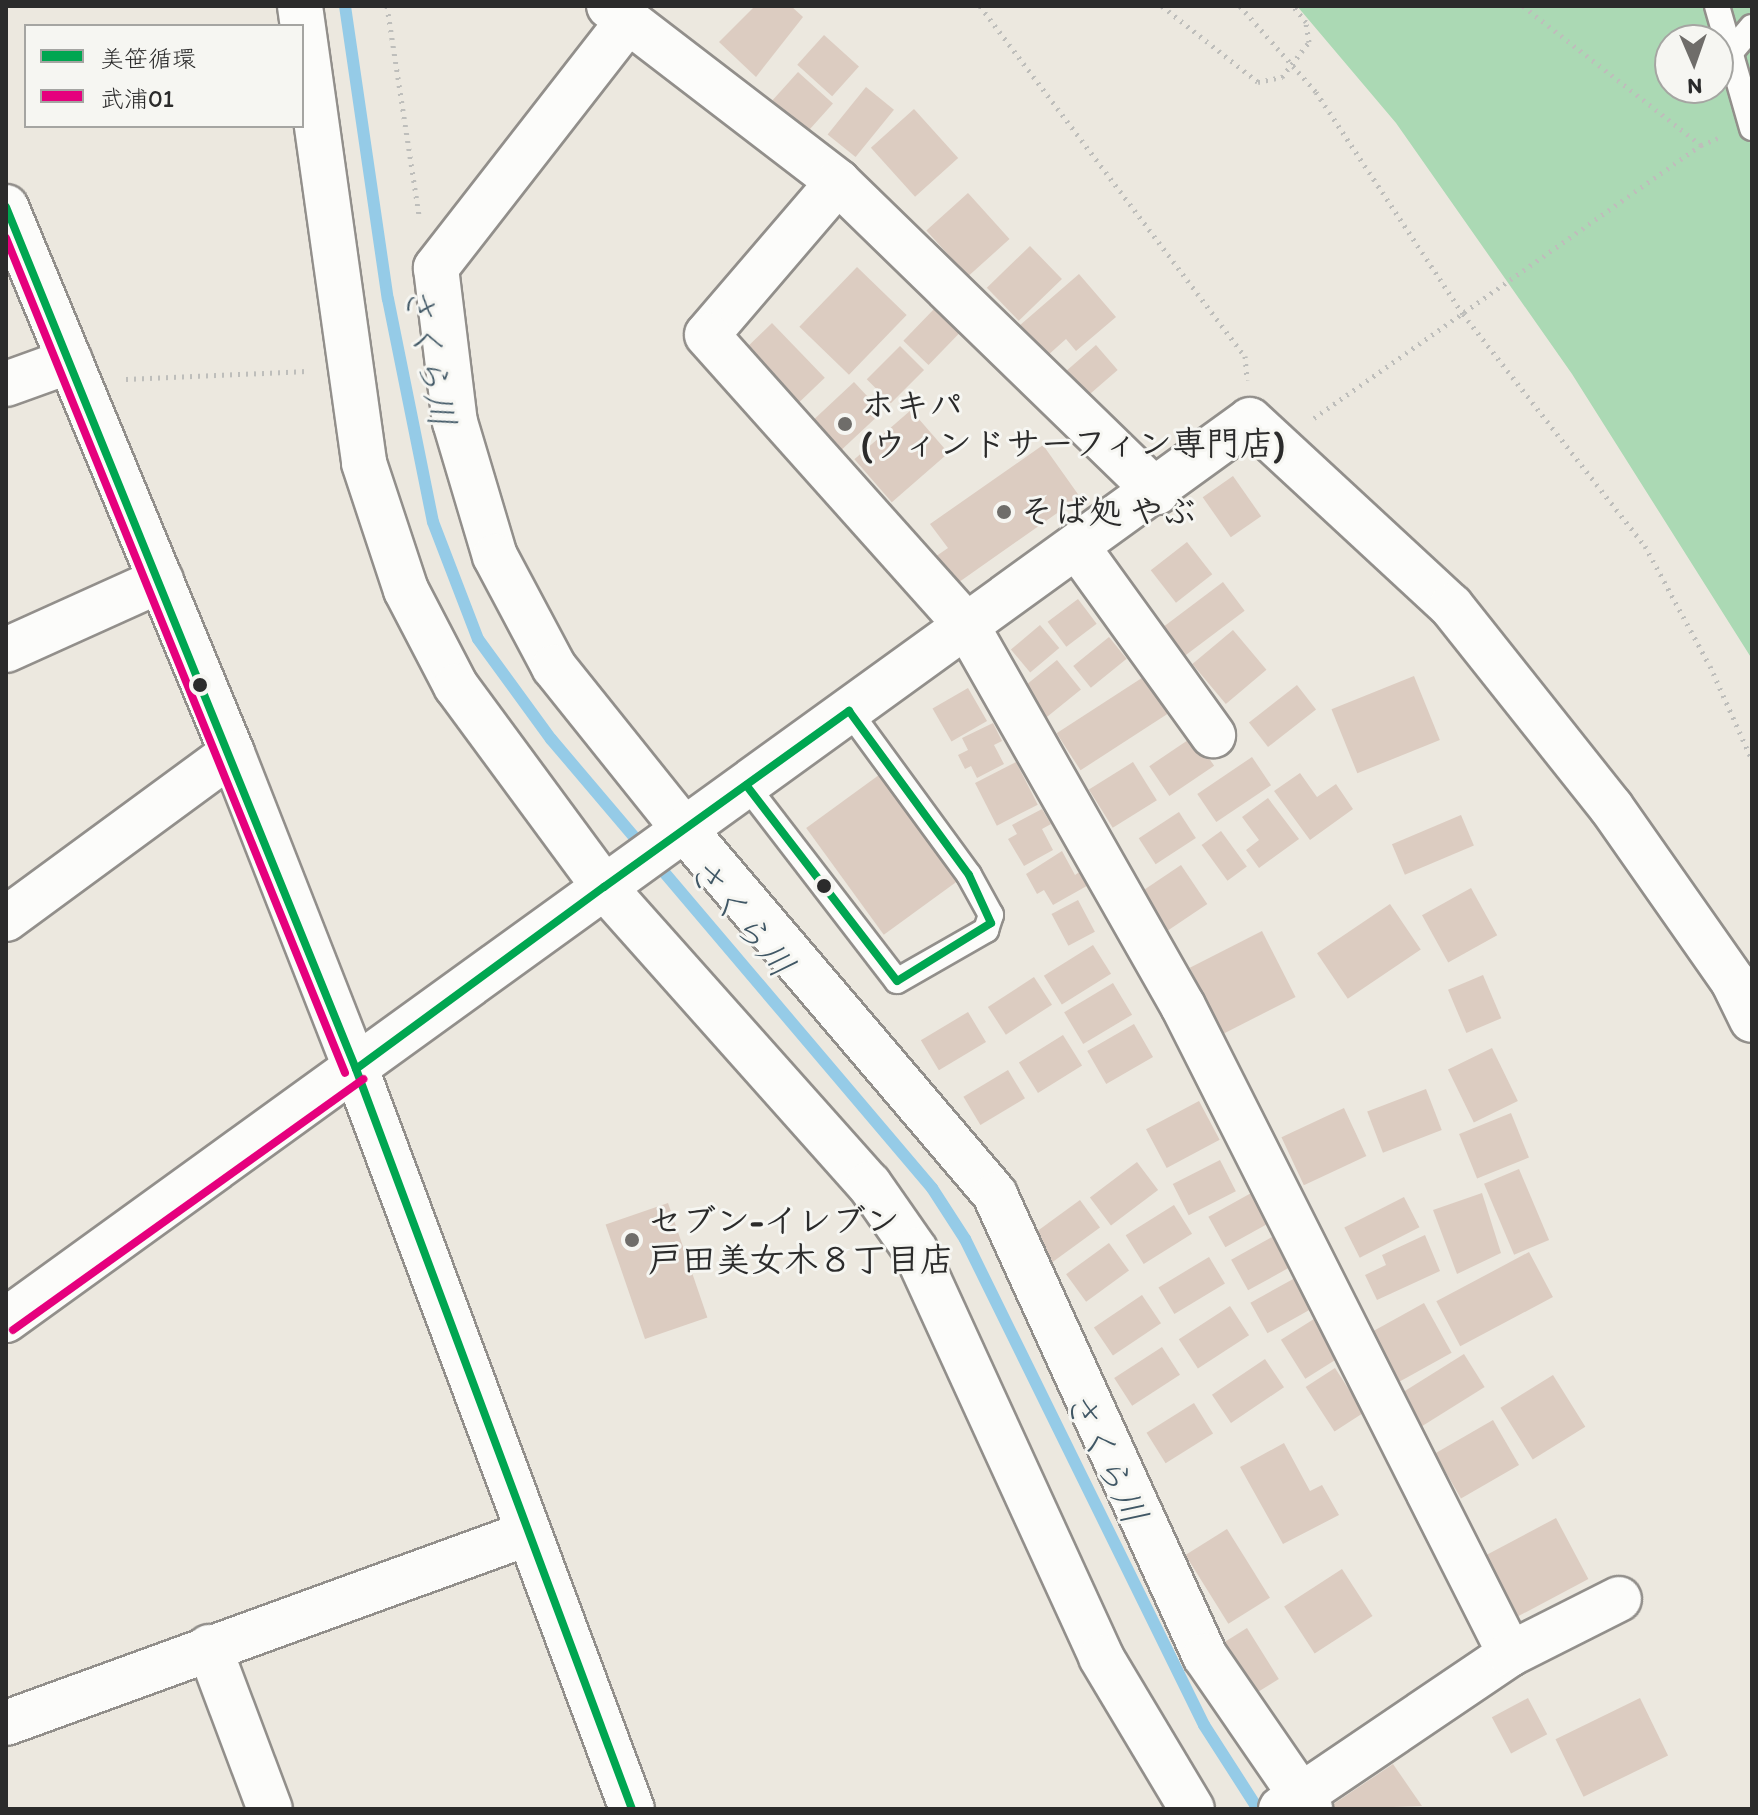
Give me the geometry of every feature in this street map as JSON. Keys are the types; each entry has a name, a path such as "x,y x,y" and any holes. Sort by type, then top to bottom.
{"street":[{"path":"1157,492 838,182 619,13 436,268 455,422 495,556 554,667 680,832 996,1197 1205,1656 1295,1805 1510,1654 1619,1599"},
{"path":"304,36 364,463 406,590 456,686 869,1184 915,1250 1101,1657 1192,1809"},
{"path":"838,182 707,335 967,626 1183,1006 1510,1654"},
{"path":"6,207 232,753 356,1069 526,1534 632,1809"},
{"path":"6,384 76,371"},
{"path":"6,1320 680,832 1157,492 1250,420 1451,606 1611,807 1733,981 1752,1020"},
{"path":"1078,548 1213,735"},
{"path":"6,650 161,580"},
{"path":"6,919 232,753"},
{"path":"6,1723 526,1534"},
{"path":"209,1647 270,1809"}],"lane":[{"path":"1734,48 1752,27"},
{"path":"1734,66 1752,127"},
{"path":"746,785 897,981 986,930 991,915 969,875 849,711"}],"path":[{"path":"387,6 425,259 436,268"},
{"path":"980,6 1245,356 1250,420"},
{"path":"1162,6 1248,78 1258,82 1282,77 1304,53 1310,31 1293,6"},
{"path":"1240,6 1293,65 1351,141 1463,314 1645,546 1710,666 1752,760"},
{"path":"1523,6 1701,145"},
{"path":"1310,421 1701,145 1752,127"},
{"path":"76,371 349,369"}],"green space":[{"path":"1297,6 1752,6 1752,659 1572,374 1396,123"}],"building":[{"path":"755,6 791,6 803,17 756,77 719,42"},
{"path":"824,35 859,66 832,96 797,65"},
{"path":"798,72 833,103 808,132 773,100"},
{"path":"866,87 894,110 856,157 828,134"},
{"path":"914,109 958,158 915,197 871,148"},
{"path":"968,193 1009,239 968,277 926,230"},
{"path":"1030,246 1062,279 1019,321 987,288"},
{"path":"857,267 907,315 849,375 799,327"},
{"path":"1079,274 1116,317 1076,351 1066,339 1047,356 1019,326"},
{"path":"936,307 961,331 929,365 903,341"},
{"path":"772,323 825,378 798,403 745,349"},
{"path":"1096,345 1118,370 1087,397 1065,372"},
{"path":"900,346 924,370 891,403 867,379"},
{"path":"854,382 882,412 835,456 807,426"},
{"path":"911,410 948,453 892,502 854,459"},
{"path":"1043,445 1080,497 952,587 932,559 948,548 930,524"},
{"path":"1233,476 1261,516 1231,537 1203,497"},
{"path":"1187,542 1212,574 1176,603 1151,570"},
{"path":"1223,582 1245,611 1182,658 1160,630"},
{"path":"1078,599 1097,624 1066,647 1048,622"},
{"path":"1040,625 1059,648 1030,672 1011,649"},
{"path":"1233,630 1266,670 1226,704 1192,664"},
{"path":"1109,637 1127,659 1091,688 1073,666"},
{"path":"1057,660 1081,690 1046,718 1022,688"},
{"path":"1148,674 1172,711 1081,770 1057,733"},
{"path":"1414,676 1440,740 1357,773 1331,709"},
{"path":"1297,685 1316,709 1268,747 1249,723"},
{"path":"968,688 987,721 951,741 932,708"},
{"path":"993,723 1002,741 994,745 1004,764 977,778 971,766 965,769 958,755 968,750 962,738"},
{"path":"1194,736 1214,766 1169,796 1149,766"},
{"path":"1252,757 1271,785 1216,822 1197,794"},
{"path":"1016,762 1038,805 997,826 975,783"},
{"path":"1133,762 1157,800 1113,828 1089,790"},
{"path":"1300,773 1317,797 1336,784 1353,809 1310,840 1274,791"},
{"path":"879,775 957,882 884,935 806,828"},
{"path":"1268,798 1299,839 1259,868 1246,850 1259,840 1242,817"},
{"path":"1042,809 1051,824 1042,829 1053,850 1024,866 1008,839 1017,834 1012,825"},
{"path":"1179,812 1196,838 1156,864 1139,838"},
{"path":"1461,815 1474,845 1405,875 1392,844"},
{"path":"1221,831 1247,867 1227,881 1202,845"},
{"path":"1062,851 1075,875 1084,869 1092,883 1053,905 1044,890 1037,894 1026,874"},
{"path":"1181,865 1207,904 1167,931 1141,892"},
{"path":"1471,888 1497,935 1448,962 1422,915"},
{"path":"1078,900 1095,932 1068,946 1052,914"},
{"path":"1390,904 1421,950 1348,999 1317,953"},
{"path":"1262,931 1296,997 1223,1034 1190,968"},
{"path":"1093,945 1111,974 1062,1005 1044,976"},
{"path":"1483,975 1501,1018 1466,1033 1448,990"},
{"path":"1034,977 1052,1005 1006,1035 988,1007"},
{"path":"1113,983 1132,1015 1083,1044 1064,1012"},
{"path":"968,1012 986,1042 939,1070 921,1040"},
{"path":"1134,1024 1153,1057 1106,1084 1087,1051"},
{"path":"1063,1035 1082,1066 1038,1093 1019,1063"},
{"path":"1492,1048 1518,1101 1474,1123 1448,1069"},
{"path":"1008,1070 1025,1098 980,1125 963,1097"},
{"path":"1426,1089 1442,1130 1383,1153 1367,1112"},
{"path":"1199,1101 1220,1140 1167,1168 1146,1129"},
{"path":"1344,1108 1366,1156 1304,1185 1281,1137"},
{"path":"1511,1113 1529,1158 1477,1178 1459,1134"},
{"path":"1220,1160 1236,1191 1189,1215 1173,1184"},
{"path":"1137,1162 1158,1190 1111,1225 1090,1198"},
{"path":"1519,1169 1549,1240 1514,1255 1484,1184"},
{"path":"1253,1192 1270,1223 1225,1247 1208,1217"},
{"path":"1482,1193 1501,1253 1457,1274 1433,1210"},
{"path":"1404,1197 1419,1227 1360,1258 1344,1227"},
{"path":"1080,1200 1100,1228 1052,1262 1032,1235"},
{"path":"668,1203 707,1317 645,1339 606,1224"},
{"path":"1174,1205 1192,1234 1144,1264 1126,1235"},
{"path":"1425,1235 1440,1271 1377,1300 1365,1275 1386,1265 1382,1255"},
{"path":"1274,1236 1291,1267 1248,1290 1231,1260"},
{"path":"1109,1243 1129,1271 1086,1302 1066,1274"},
{"path":"1529,1252 1553,1297 1460,1346 1436,1301"},
{"path":"1209,1257 1225,1284 1174,1314 1158,1287"},
{"path":"1295,1278 1312,1309 1267,1333 1250,1303"},
{"path":"1142,1295 1161,1323 1113,1356 1094,1327"},
{"path":"1424,1303 1452,1353 1395,1384 1367,1335"},
{"path":"1230,1306 1249,1335 1198,1369 1179,1339"},
{"path":"1314,1319 1338,1358 1305,1379 1281,1340"},
{"path":"1162,1347 1180,1375 1132,1406 1114,1378"},
{"path":"1464,1354 1485,1387 1422,1426 1401,1393"},
{"path":"1265,1359 1284,1387 1231,1423 1212,1395"},
{"path":"1335,1368 1364,1412 1335,1432 1306,1387"},
{"path":"1553,1375 1585,1427 1533,1460 1500,1408"},
{"path":"1194,1403 1213,1434 1166,1463 1147,1433"},
{"path":"1493,1420 1519,1465 1461,1499 1435,1454"},
{"path":"1284,1443 1310,1491 1322,1485 1339,1515 1283,1544 1240,1467"},
{"path":"1556,1518 1588,1579 1510,1621 1477,1560"},
{"path":"1227,1529 1270,1598 1228,1624 1185,1555"},
{"path":"1342,1569 1372,1616 1315,1654 1284,1607"},
{"path":"1247,1628 1279,1679 1244,1701 1212,1650"},
{"path":"1528,1698 1547,1734 1511,1753 1492,1717"},
{"path":"1640,1698 1668,1756 1584,1797 1556,1739"},
{"path":"1393,1764 1422,1806 1335,1809 1332,1805"}],"waterway":[{"name":"さくら川","path":"345,6 388,299 433,522 478,639 551,739 932,1188 965,1239 1204,1725 1258,1809"}],"transit line":[{"name":"美笹循環","path":"6,207 356,1069 632,1809"},
{"name":"武浦01","path":"6,238 345,1073"},
{"name":"美笹循環","path":"356,1069 604,887 849,711 969,875 991,923 897,981 746,785"},
{"name":"武浦01","path":"13,1330 363,1079"}],"place":[{"name":"ホキパ (ウィンドサーフィン専門店)","path":"845,424"},
{"name":"そば処 やぶ","path":"1004,512"},
{"name":"セブン-イレブン 戸田美女木８丁目店","path":"632,1240"}]}
